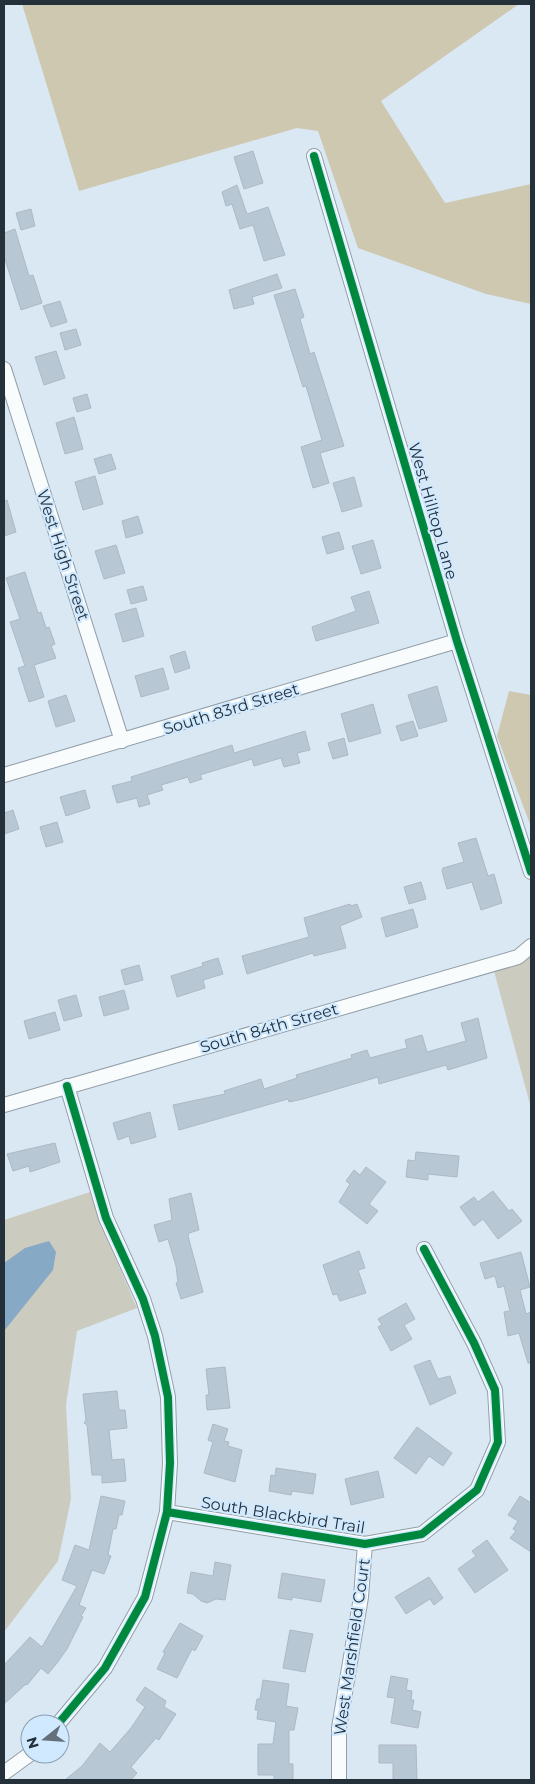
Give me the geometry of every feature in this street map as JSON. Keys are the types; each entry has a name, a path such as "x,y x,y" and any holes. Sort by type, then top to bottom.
{"street":[{"name":"West Hilltop Lane","path":"314,156 457,641 531,872"},
{"name":"West High Street","path":"4,369 7,393 122,741"},
{"name":"South 83rd Street","path":"4,774 122,741 457,641"},
{"name":"South 84th Street","path":"4,1105 518,957 531,946"},
{"path":"66,1714 105,1668 145,1597 167,1512 170,1428 164,1370 143,1298 106,1218 67,1086"},
{"name":"South Blackbird Trail","path":"167,1512 365,1544 422,1534 477,1490 498,1442 495,1390 474,1343 424,1249"},
{"name":"West Marshfield Court","path":"339,1780 339,1728 361,1597 365,1544"},
{"path":"4,1773 20,1761"}],"shaded area":[{"path":"22,4 519,4 381,101 445,203 531,184 531,304 486,294 358,248 318,131 297,128 79,191"},
{"path":"509,691 531,695 531,827 497,736"},
{"path":"531,957 531,1108 494,971"},
{"path":"90,1192 102,1227 137,1308 77,1331 66,1405 71,1499 58,1561 4,1632 4,1220"}],"water":[{"path":"49,1241 56,1252 53,1270 4,1331 4,1263 25,1248"}],"building":[{"path":"253,151 263,183 244,189 234,157"},
{"path":"237,185 247,214 268,207 285,255 264,261 253,225 240,229 232,204 226,206 222,192"},
{"path":"31,209 35,226 21,230 16,213"},
{"path":"15,229 29,276 33,275 42,303 21,310 4,256 4,233"},
{"path":"277,274 282,288 252,297 254,304 234,309 229,290"},
{"path":"295,289 304,317 300,319 310,354 314,352 344,446 320,453 329,483 313,488 301,447 322,440 306,386 303,387 274,295"},
{"path":"60,301 67,322 51,327 43,306"},
{"path":"76,329 81,345 65,350 60,333"},
{"path":"56,351 65,378 44,385 35,357"},
{"path":"87,394 91,408 77,412 73,398"},
{"path":"74,417 83,449 65,454 56,423"},
{"path":"111,454 116,469 99,474 94,459"},
{"path":"95,476 103,504 83,510 75,482"},
{"path":"354,477 362,506 342,512 333,483"},
{"path":"7,500 16,532 4,536 4,501"},
{"path":"138,516 143,533 126,538 122,521"},
{"path":"339,532 344,549 327,554 322,537"},
{"path":"373,540 381,568 361,574 352,546"},
{"path":"116,545 125,573 104,579 95,551"},
{"path":"25,572 38,613 41,612 46,628 49,627 55,644 51,646 56,658 34,665 44,697 29,702 18,668 25,666 10,622 20,619 6,578"},
{"path":"143,586 147,600 131,604 127,590"},
{"path":"369,591 379,623 316,641 312,627 356,611 351,597"},
{"path":"136,608 144,636 123,642 115,614"},
{"path":"185,651 190,668 175,673 170,656"},
{"path":"163,668 169,689 141,697 135,676"},
{"path":"437,686 447,721 419,729 408,695"},
{"path":"66,695 75,721 56,727 48,701"},
{"path":"373,704 381,733 349,742 341,714"},
{"path":"413,721 418,736 401,741 396,726"},
{"path":"305,731 310,750 297,753 300,763 284,767 281,758 254,766 252,759 200,775 202,779 190,783 188,777 161,785 163,790 147,795 150,804 139,807 137,798 117,803 112,786 132,781 131,777 232,745 234,753"},
{"path":"344,738 348,755 333,759 328,743"},
{"path":"85,790 90,808 66,816 60,797"},
{"path":"13,810 19,829 4,834 4,813"},
{"path":"57,822 63,842 46,847 40,827"},
{"path":"476,838 488,876 494,874 502,903 481,910 472,882 447,889 442,871 443,868 464,862 458,843"},
{"path":"421,882 426,899 409,904 404,887"},
{"path":"350,904 351,906 357,904 362,917 340,926 346,948 314,956 313,953 247,974 242,956 309,937 304,918"},
{"path":"413,909 418,927 386,937 381,918"},
{"path":"218,958 223,974 203,980 205,988 177,997 171,976 203,966 202,963"},
{"path":"139,965 143,980 125,985 121,970"},
{"path":"124,990 129,1009 104,1016 99,997"},
{"path":"76,995 82,1016 64,1021 58,1000"},
{"path":"55,1012 60,1030 29,1039 24,1021"},
{"path":"478,1018 487,1058 448,1070 446,1065 379,1084 378,1077 303,1099 289,1102 288,1099 179,1130 173,1105 225,1094 224,1091 261,1079 264,1089 297,1078 296,1075 352,1058 351,1055 367,1050 370,1058 407,1048 405,1040 422,1035 427,1052 466,1041 461,1023"},
{"path":"150,1112 156,1137 131,1144 129,1136 118,1140 113,1123"},
{"path":"55,1143 60,1162 30,1172 29,1166 13,1171 7,1154"},
{"path":"416,1152 459,1156 457,1177 428,1174 428,1180 406,1177 408,1160 415,1161"},
{"path":"366,1167 386,1182 369,1204 378,1211 367,1224 339,1202 350,1184 346,1181 354,1170 360,1175"},
{"path":"493,1191 509,1211 512,1209 522,1221 498,1239 483,1219 474,1226 460,1207 474,1197 478,1202"},
{"path":"191,1193 199,1230 189,1233 188,1236 203,1292 181,1299 176,1283 178,1282 176,1266 168,1239 159,1242 154,1225 172,1220 169,1199"},
{"path":"359,1251 365,1268 358,1270 366,1293 340,1301 337,1294 333,1295 323,1265"},
{"path":"521,1252 530,1287 520,1290 526,1314 531,1312 531,1363 528,1363 519,1333 508,1336 504,1312 510,1311 504,1286 498,1288 495,1276 485,1279 480,1263"},
{"path":"406,1303 415,1319 404,1325 412,1339 391,1351 378,1327 382,1325 378,1319"},
{"path":"430,1360 438,1379 450,1376 456,1393 430,1405 414,1366"},
{"path":"225,1367 230,1408 207,1410 206,1395 209,1395 206,1369"},
{"path":"117,1391 119,1410 125,1410 127,1428 109,1430 112,1460 124,1459 126,1481 102,1483 102,1475 92,1475 87,1425 84,1423 86,1420 83,1394"},
{"path":"213,1424 228,1429 224,1441 229,1442 228,1446 242,1450 235,1482 204,1473 213,1442 208,1440"},
{"path":"417,1427 452,1453 443,1466 429,1456 416,1474 394,1458"},
{"path":"276,1468 316,1474 313,1494 292,1491 291,1495 269,1491 271,1475 275,1476"},
{"path":"378,1471 384,1497 351,1505 345,1479"},
{"path":"101,1496 125,1501 116,1529 113,1529 108,1555 111,1556 104,1574 92,1570 79,1605 86,1608 81,1616 83,1617 67,1649 57,1663 48,1674 41,1668 27,1685 4,1704 4,1665 30,1637 42,1647 77,1586 62,1580 75,1545 89,1550"},
{"path":"520,1496 531,1503 531,1552 510,1538 516,1531 513,1529 518,1521 508,1515"},
{"path":"487,1540 508,1570 475,1593 458,1569 476,1556 472,1551"},
{"path":"215,1562 231,1565 225,1600 216,1599 207,1603 201,1601 193,1594 187,1593 191,1572 213,1576"},
{"path":"282,1573 325,1580 321,1602 292,1597 292,1600 278,1598"},
{"path":"429,1577 443,1598 434,1605 430,1599 406,1614 395,1597"},
{"path":"180,1623 203,1636 195,1651 192,1649 177,1678 157,1669 165,1653 163,1652"},
{"path":"290,1630 313,1634 305,1672 283,1668"},
{"path":"391,1676 408,1679 406,1690 412,1691 411,1700 414,1700 412,1710 421,1712 418,1728 391,1723 395,1698 387,1697"},
{"path":"263,1680 289,1684 286,1706 298,1708 294,1730 289,1730 289,1764 293,1764 293,1780 274,1780 274,1775 258,1775 258,1744 273,1744 276,1722 257,1719 258,1710 255,1710 257,1699 260,1699"},
{"path":"145,1687 166,1701 164,1707 176,1714 159,1740 156,1738 131,1767 137,1773 131,1780 65,1780 82,1766 100,1743 110,1752 131,1728 145,1707 136,1700"},
{"path":"379,1745 416,1745 417,1780 393,1780 393,1763 379,1763"}],"cycle path":[{"path":"314,156 457,641 531,872"},
{"path":"66,1714 105,1668 145,1597 167,1512 170,1463 168,1397 155,1336 143,1299 106,1218 67,1086"},
{"path":"167,1512 365,1544 422,1534 477,1490 498,1442 495,1390 474,1343 424,1249"}]}
